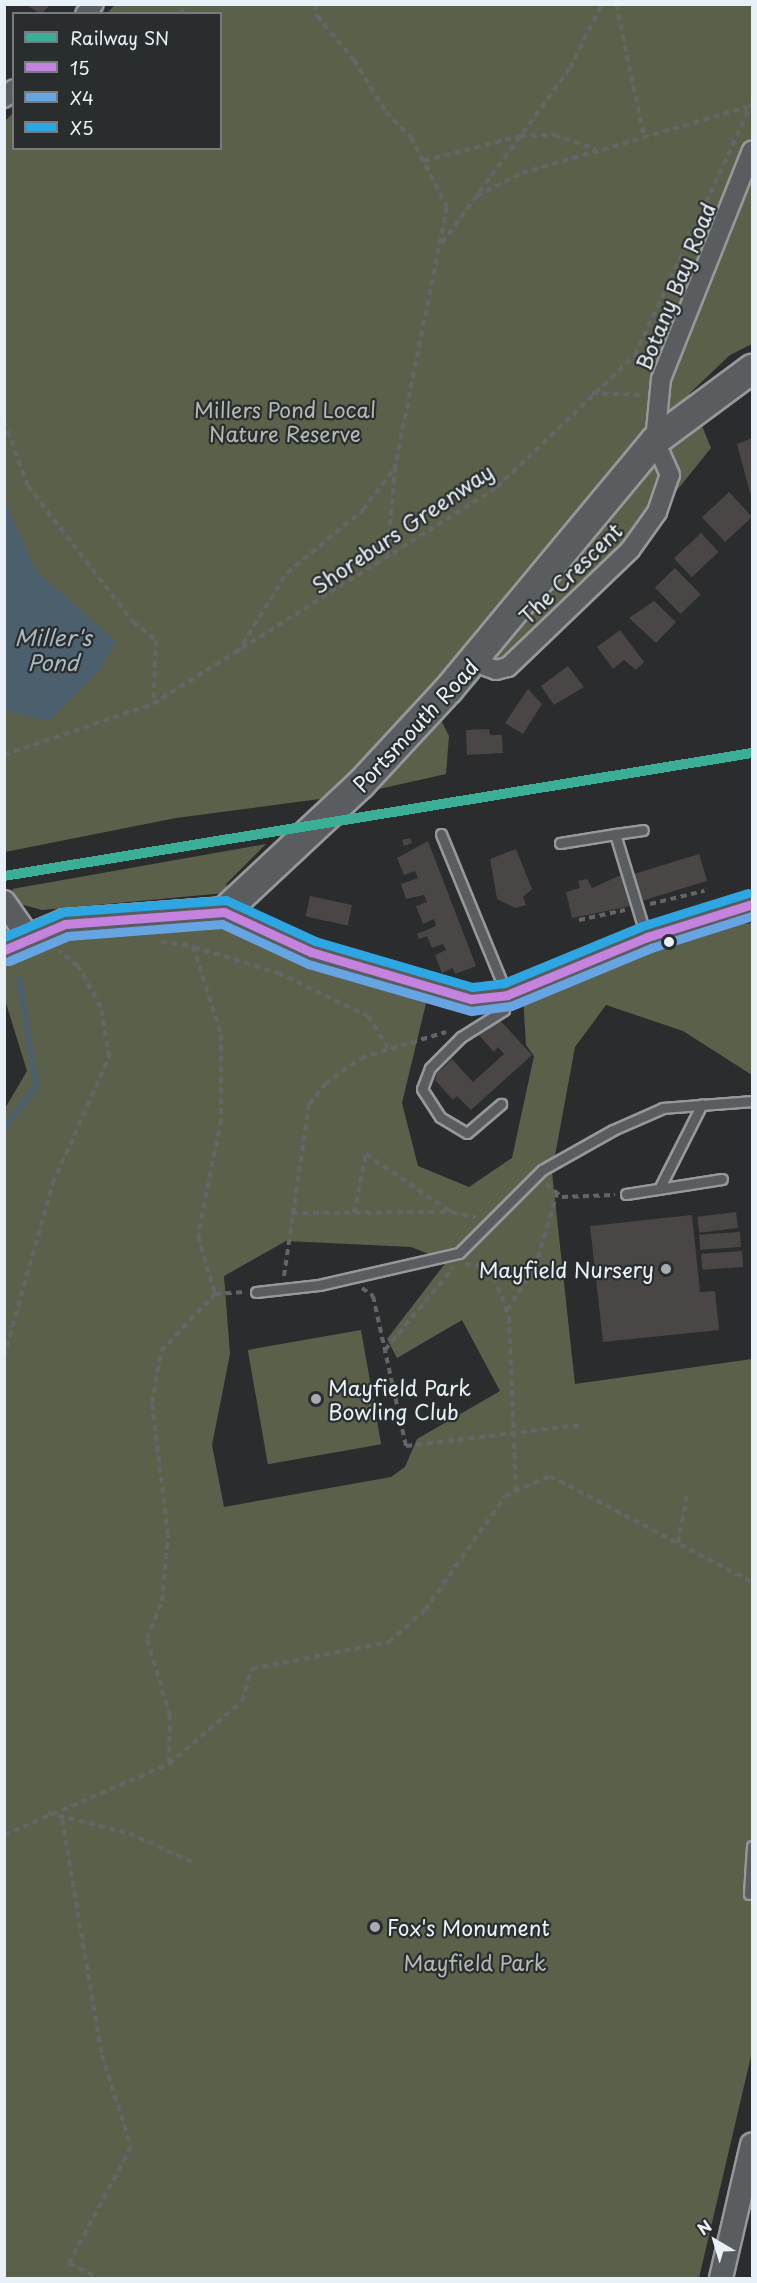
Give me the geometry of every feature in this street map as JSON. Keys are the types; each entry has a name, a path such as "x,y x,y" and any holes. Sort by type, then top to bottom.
{"main road":[{"name":"Portsmouth Road","path":"224,912 361,784 474,662 655,441 750,375"},
{"path":"29,938 224,912"}],"street":[{"name":"Botany Bay Road","path":"655,441 661,379 753,150"},
{"name":"The Crescent","path":"474,662 496,670 508,667 630,550 657,512 670,475 655,441"},
{"path":"4,902 29,938"},
{"path":"224,912 311,952 431,991 471,999 507,995 647,938 753,904"},
{"path":"721,2278 753,2145"}],"lane":[{"path":"560,843 643,830"},
{"path":"441,834 507,995 504,1010 465,1034 430,1068 422,1089 440,1117 467,1133 501,1104"},
{"path":"615,834 647,938"},
{"path":"256,1292 350,1279 459,1253 537,1175 663,1108 753,1101"},
{"path":"659,1189 702,1104"},
{"path":"626,1194 722,1179"},
{"path":"748,1894 753,1846"}],"path":[{"path":"315,4 330,36 354,60 424,161 447,207 395,467 387,558"},
{"path":"440,246 570,68 602,4"},
{"path":"616,4 644,136"},
{"name":"Shoreburs Greenway","path":"4,755 153,704 236,654 497,487 634,355 749,107 753,103"},
{"path":"475,197 522,173 596,149 749,107"},
{"path":"424,161 520,136 554,135 596,149"},
{"path":"592,393 646,395"},
{"path":"4,421 28,486 132,622 156,640 153,704"},
{"path":"236,654 287,573 363,510 395,467"},
{"path":"4,1357 53,1183 109,1057 101,1007 78,966 59,951 29,938"},
{"path":"158,942 193,946 278,973 368,1016 388,1048"},
{"path":"193,946 220,1035 221,1120 198,1236 215,1294"},
{"path":"285,1289 282,1262 309,1104 352,1065 388,1048 440,1032 465,1034"},
{"path":"354,1213 366,1154 452,1212"},
{"path":"537,1175 557,1193 569,1198 626,1194"},
{"path":"507,1310 535,1268 557,1193"},
{"path":"292,1213 452,1212 491,1221"},
{"path":"385,1351 456,1264 478,1265 494,1277 507,1310 516,1491"},
{"path":"350,1279 373,1296 406,1446 580,1425"},
{"path":"169,1764 170,1716 147,1639 162,1601 168,1535 152,1403 161,1351 215,1294 256,1292"},
{"path":"4,1835 48,1813 169,1764 242,1701 252,1668 389,1642 425,1610 505,1496 550,1476 753,1582"},
{"path":"678,1543 687,1495"},
{"path":"48,1813 62,1819 129,1833 196,1864"},
{"path":"62,1819 102,2055 131,2147 69,2263 97,2278"}],"green space":[{"name":"Millers Pond Local Nature Reserve","path":"115,5 752,5 752,344 730,355 689,394 711,448 678,489 499,660 441,674 327,798 176,818 5,852 4,122 12,114 12,150 222,150 222,12 108,12"},
{"path":"441,720 449,736 446,774 379,789"},
{"path":"266,844 227,883 225,893 42,910 20,904 12,889"},
{"name":"Mayfield Park","path":"203,922 427,999 402,1103 418,1166 469,1187 512,1158 534,1056 526,1045 523,996 633,954 722,926 752,923 752,1075 683,1031 606,1005 575,1047 552,1172 575,1384 752,1359 752,2052 699,2278 5,2278 4,1110 27,1071 5,1000 5,966 12,954 73,934","holes":["286,1241 411,1247 447,1261 387,1339 397,1358 462,1320 500,1391 417,1439 405,1467 391,1477 224,1507 212,1445 230,1354 224,1276"]},
{"name":"Mayfield Park Bowling Club","path":"361,1330 381,1444 268,1464 248,1350"}],"water":[{"name":"Miller's Pond","path":"4,498 36,571 116,641 100,670 49,721 5,711"}],"building":[{"path":"25,4 51,4 43,12 38,12"},
{"path":"752,438 752,500 737,444"},
{"path":"729,492 752,517 725,542 702,517"},
{"path":"701,533 719,552 692,577 674,558"},
{"path":"675,568 701,595 681,614 655,587"},
{"path":"654,601 676,622 656,643 629,618"},
{"path":"620,630 644,662 636,670 624,660 613,669 597,647"},
{"path":"568,666 584,687 554,705 541,686"},
{"path":"528,689 542,704 523,734 505,723"},
{"path":"489,729 490,735 502,735 503,753 467,755 466,730"},
{"path":"410,838 412,843 404,846 402,840"},
{"path":"428,841 476,966 455,974 453,968 442,973 438,963 435,955 446,950 443,944 432,948 427,936 419,939 417,934 436,926 434,919 423,924 416,906 427,902 424,895 406,899 401,884 418,878 415,871 404,875 397,858"},
{"path":"516,849 532,889 523,897 526,905 515,908 497,899 490,859"},
{"path":"699,854 707,881 642,901 634,874"},
{"path":"621,875 630,906 572,918 566,892 580,888 578,881 587,879 592,888"},
{"path":"310,896 352,905 348,925 306,917"},
{"path":"497,1017 532,1055 471,1110 457,1096 453,1100 435,1080 437,1073 452,1059 473,1082 504,1054 498,1047 494,1052 478,1034"},
{"path":"736,1212 738,1228 699,1233 697,1217"},
{"path":"692,1215 700,1292 715,1291 719,1330 603,1342 590,1226"},
{"path":"740,1232 741,1247 700,1250 699,1235"},
{"path":"742,1251 743,1267 702,1270 701,1254"}],"waterway":[{"path":"4,1128 36,1086 19,979"}],"rail line":[{"name":"SN","path":"4,876 752,753"}],"transit line":[{"name":"X5","path":"4,937 63,912 226,900 315,941 472,987 504,983 642,926 748,893"},
{"name":"15","path":"4,950 65,924 224,912 311,952 471,999 507,995 647,937 752,904"},
{"name":"X4","path":"9,961 68,936 222,924 308,964 471,1011 511,1006 651,948 752,916"}],"place":[{"name":"Mayfield Nursery","path":"666,1269"},
{"name":"Mayfield Park Bowling Club","path":"316,1399"},
{"name":"Fox's Monument","path":"375,1927"}]}
